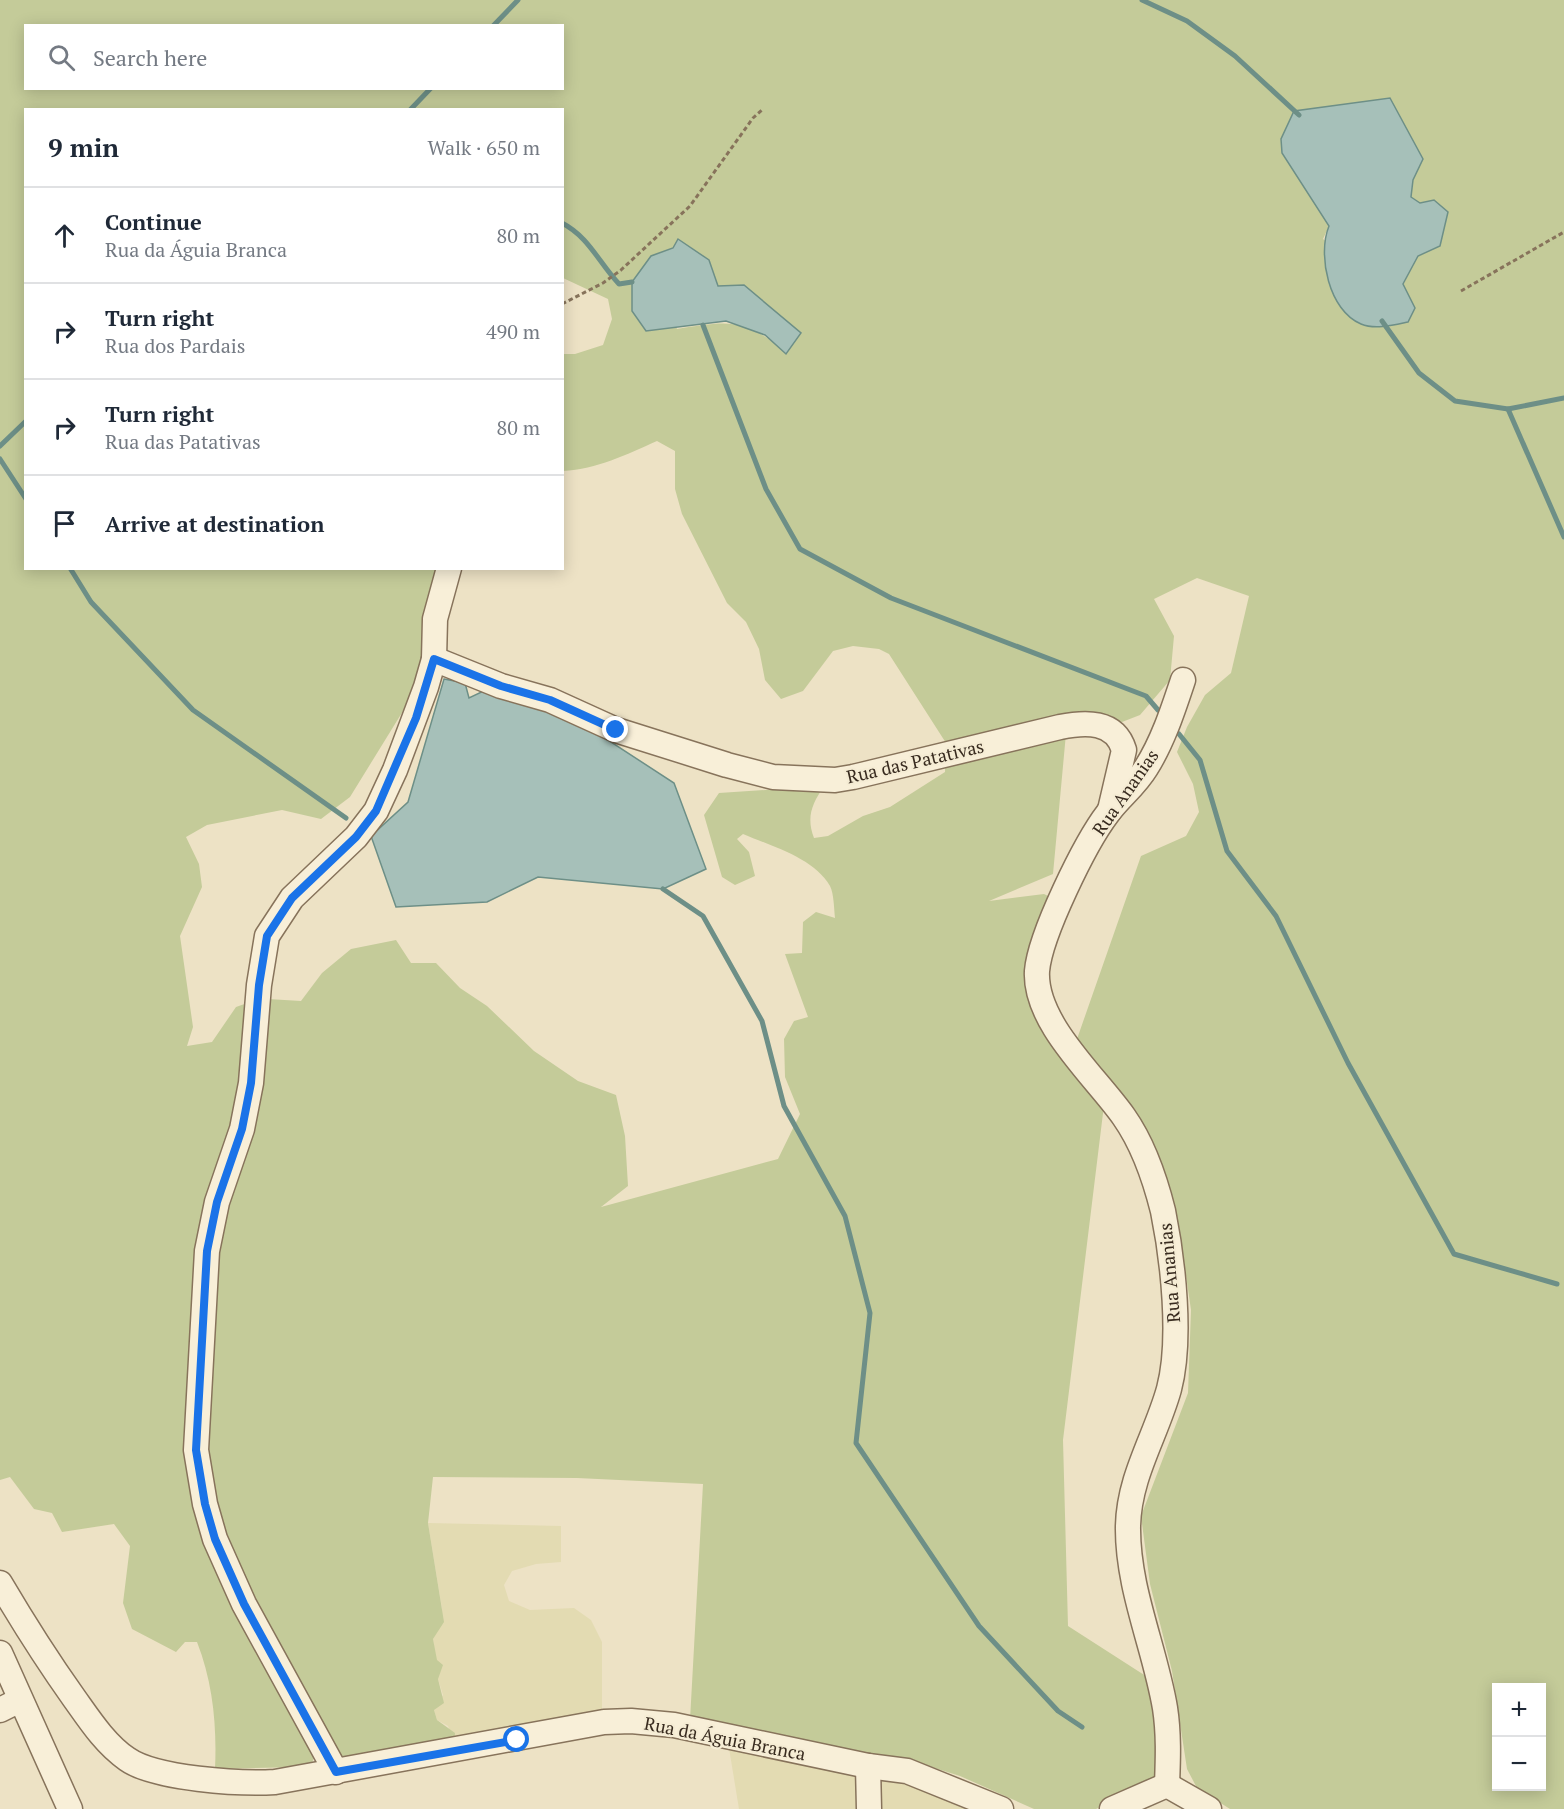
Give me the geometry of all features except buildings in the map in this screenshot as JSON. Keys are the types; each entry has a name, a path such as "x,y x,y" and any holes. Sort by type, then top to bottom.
{"street":[{"path":"336,1772 244,1604 215,1539 205,1504 196,1450 207,1251 217,1202 242,1129 251,1083 259,985 267,936 292,898 356,837 376,811 416,718 434,659 435,619 448,570"},
{"name":"Rua das Patativas","path":"434,659 501,686 550,700 616,730 773,777 835,780 1060,727 1083,723 1098,724 1115,734 1124,750 1110,810"},
{"name":"Rua Ananias","path":"1167,1785 1169,1740 1164,1706 1142,1615 1128,1531 1129,1502 1141,1461 1169,1389 1172,1371 1173,1291 1168,1242 1162,1208 1136,1136 1053,1024 1039,995 1037,980 1041,951 1052,920 1093,837 1110,810 1130,791 1155,753 1183,680"},
{"name":"Rua da Águia Branca","path":"0,1583 36,1644 85,1714 126,1759 138,1766 185,1776 246,1783 336,1772 604,1722 631,1721 674,1725 915,1774 1001,1809"},
{"path":"0,1653 10,1705 70,1809"},
{"path":"868,1766 869,1809"},
{"path":"1113,1809 1167,1785 1209,1809"}],"path":[{"path":"564,303 603,283 621,270 690,206 753,118 762,110"},
{"path":"1461,291 1564,232"}],"shaded area":[{"path":"428,1523 561,1526 561,1562 536,1564 512,1571 504,1585 509,1601 530,1610 574,1608 591,1620 602,1642 602,1713 454,1743 448,1726 437,1720 434,1710 443,1695 438,1679 433,1639 442,1609"},
{"path":"728,1742 840,1769 860,1778 887,1772 975,1809 739,1809"}],"green space":[{"path":"0,0 1564,0 1564,1809 1230,1809 1197,1788 1187,1769 1172,1671 1150,1584 1141,1516 1188,1393 1191,1310 1179,1227 1160,1161 1131,1106 1077,1039 1141,856 1186,836 1199,812 1193,784 1177,752 1187,727 1205,695 1231,673 1249,596 1197,578 1154,599 1174,636 1170,680 1140,715 1122,722 1068,712 1053,874 989,901 1044,894 1048,896 1051,907 1029,978 1030,1005 1104,1105 1063,1440 1068,1626 1152,1680 1163,1738 1156,1781 1096,1809 1034,1809 960,1776 919,1763 861,1756 690,1720 703,1484 577,1478 433,1477 428,1523 444,1622 433,1639 437,1660 443,1665 438,1679 444,1703 434,1710 437,1720 455,1733 454,1743 339,1762 247,1589 228,1544 208,1471 215,1263 268,999 301,1001 322,973 351,949 396,940 411,963 436,963 460,988 487,1006 534,1051 578,1081 616,1095 625,1136 628,1186 601,1207 778,1159 800,1114 785,1077 784,1039 794,1021 808,1017 785,954 802,953 803,922 816,912 835,918 832,893 823,876 803,860 743,834 737,839 749,852 755,876 735,885 722,877 704,815 719,793 824,786 813,805 810,824 814,838 828,836 863,816 890,807 945,772 946,743 889,654 879,649 853,646 833,651 803,691 781,699 765,680 759,649 746,622 727,603 682,514 675,489 675,451 657,441 600,464 564,471 564,354 575,354 603,345 612,319 608,299 564,278 564,108 24,108 24,570 439,570 421,667 403,711 350,797 321,819 282,810 207,825 186,837 199,864 202,887 180,936 193,1027 187,1046 212,1042 236,1007 253,1001 239,1122 204,1207 189,1475 316,1751 312,1763 301,1767 215,1769 213,1705 207,1673 197,1642 185,1642 176,1652 132,1629 123,1603 130,1546 114,1524 62,1532 52,1513 34,1509 10,1477 0,1480","holes":["1423,159 1413,180 1411,197 1420,203 1418,256 1403,285 1415,308 1323,239 1329,226","673,248 709,260 718,286 786,353 759,333 735,324 710,324 677,329 651,256"]}],"water":[{"path":"1390,98 1423,159 1413,180 1411,197 1420,203 1434,200 1448,212 1440,246 1418,256 1403,284 1415,308 1408,322 1372,327 1361,324 1350,317 1334,295 1325,266 1324,252 1329,226 1282,153 1281,139 1294,111"},
{"path":"678,239 709,260 718,286 744,285 801,333 786,354 765,335 726,321 646,331 632,311 632,282 651,256 673,248"},
{"path":"444,679 465,683 469,698 492,687 551,703 674,783 706,869 663,889 538,877 487,902 396,907 371,836 408,802"}],"waterway":[{"path":"495,24 518,0"},
{"path":"1142,0 1187,21 1235,56 1299,115"},
{"path":"412,108 429,90"},
{"path":"564,224 587,243 619,284 632,282"},
{"path":"1382,321 1419,373 1455,401 1508,409 1564,398"},
{"path":"703,325 766,489 800,549 891,598 1146,696 1158,710"},
{"path":"1508,409 1564,537"},
{"path":"0,446 24,423"},
{"path":"0,459 24,496"},
{"path":"71,570 91,602 193,710 346,818"},
{"path":"1179,734 1200,760 1227,851 1276,916 1348,1063 1454,1254 1557,1284"},
{"path":"663,889 703,916 762,1021 784,1106 845,1216 870,1313 856,1443 979,1626 1058,1711 1082,1727"}],"route":[{"path":"517,1740 336,1772 232,1580 215,1539 205,1504 196,1450 207,1251 217,1202 242,1129 251,1083 259,985 267,936 292,898 324,865 356,837 376,811 416,718 434,659 501,686 550,700 616,730"}]}
